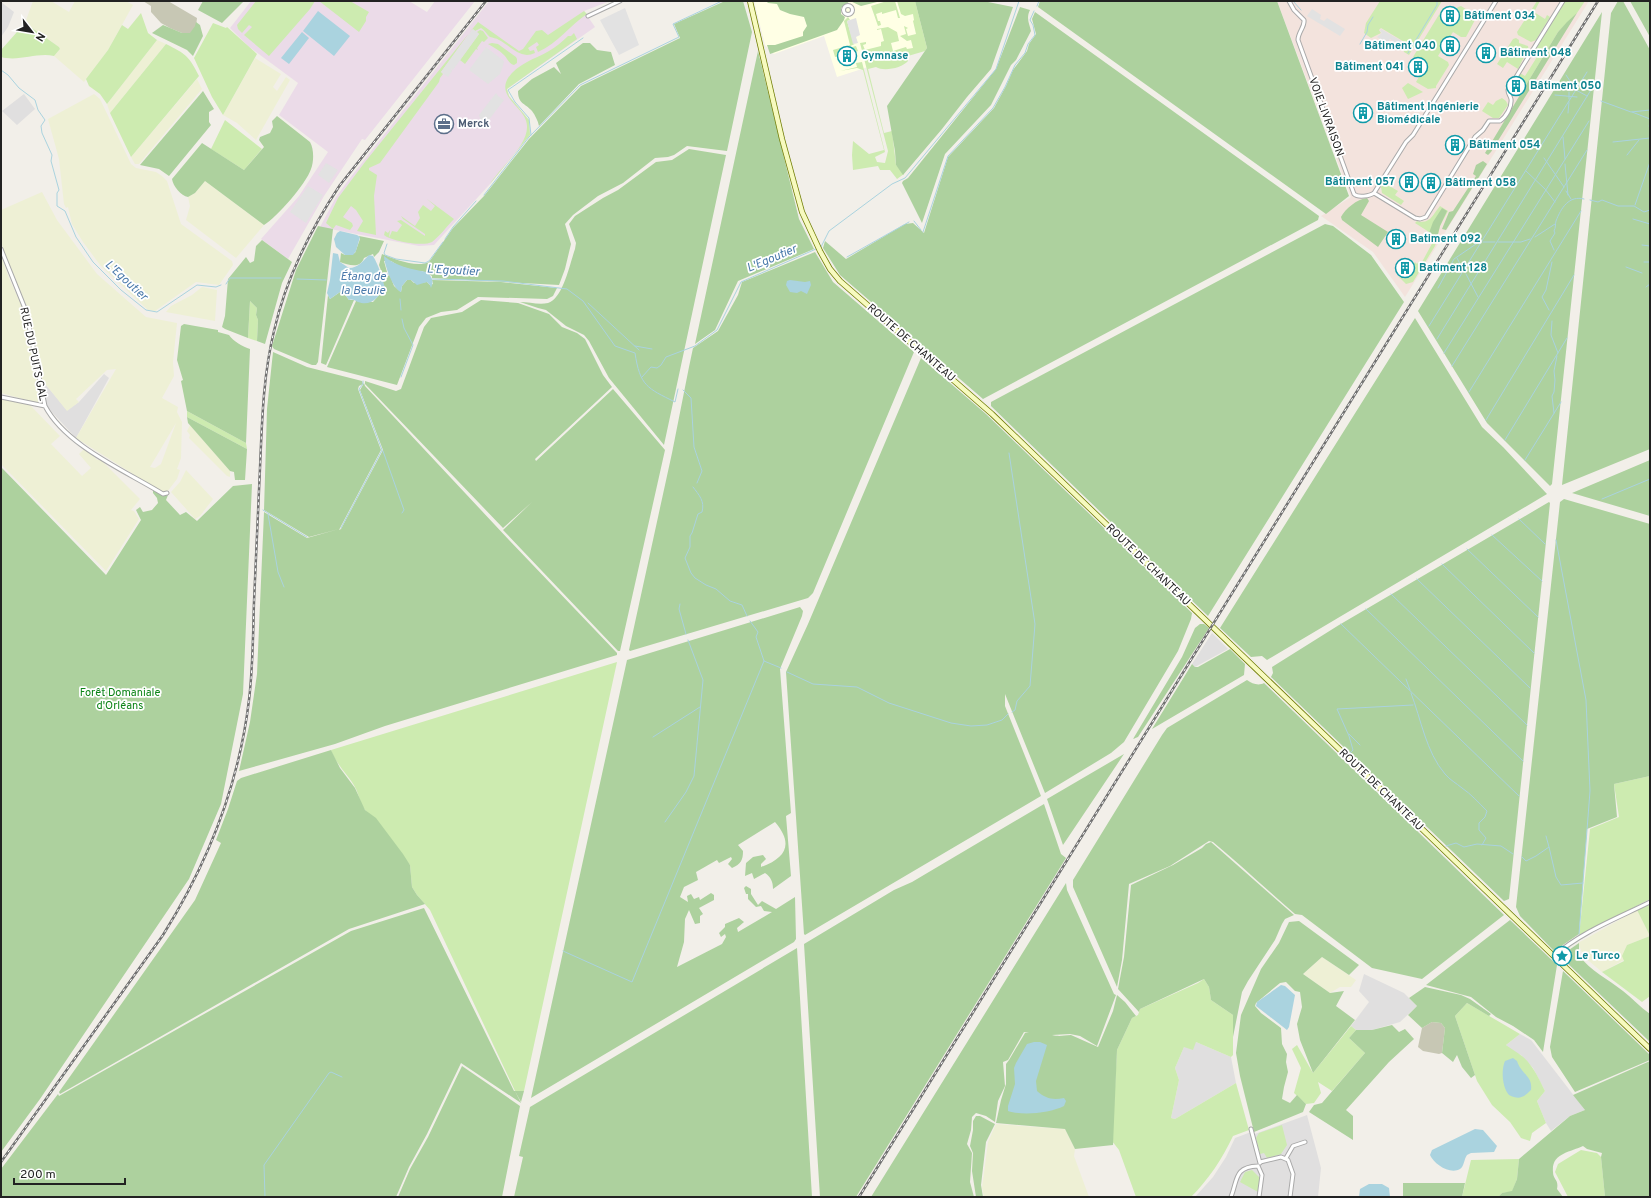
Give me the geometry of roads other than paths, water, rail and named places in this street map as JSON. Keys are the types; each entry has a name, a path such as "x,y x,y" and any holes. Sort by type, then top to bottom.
{"main road":[{"name":"ROUTE DE CHANTEAU","path":"747,1 754,18"},
{"name":"ROUTE DE CHANTEAU","path":"750,1 802,212 820,251 830,269 840,281 992,414 1650,1049"}],"street":[{"path":"588,16 620,1"},
{"name":"VOIE LIVRAISON","path":"1289,1 1294,10 1304,20 1304,25 1298,36 1298,40 1354,194 1358,196 1374,193"},
{"path":"1496,1 1413,135 1406,142 1374,193 1415,218 1424,219 1428,215 1475,137 1483,130 1489,121 1500,121 1505,116 1510,107 1511,101 1507,92 1508,90 1563,1"},
{"name":"RUE DU PUITS GAL","path":"1,249 26,311 45,406 54,419 80,444 129,475 163,494 167,493"},
{"path":"1,397 45,406"},
{"path":"1554,956 1571,943 1594,929 1650,902"},
{"path":"1252,1129 1260,1162 1258,1166"},
{"path":"1286,1158 1293,1146 1305,1142"},
{"path":"1260,1162 1281,1157 1286,1158 1290,1162 1293,1174 1290,1197"},
{"path":"1231,1197 1238,1175 1242,1170 1247,1167 1258,1166"},
{"path":"1258,1166 1262,1175 1259,1197"}],"water":[{"path":"318,11 350,36 334,56 303,31"},
{"path":"302,32 309,38 289,64 281,58"},
{"path":"340,231 360,237 356,251 353,255 345,255 336,247 334,239"},
{"name":"Étang de la Beulie","path":"333,253 338,254 340,262 349,268 358,265 369,255 373,256 379,268 385,288 380,295 367,303 349,300 343,292 340,292 330,299 327,293"},
{"path":"384,256 399,265 410,269 427,272 432,279 431,288 427,282 417,285 411,280 407,280 402,286 401,292 398,290 387,270"},
{"path":"787,281 805,282 810,281 811,285 807,294 801,291 797,293 790,292 786,285"},
{"path":"1281,985 1285,986 1295,995 1289,1027 1287,1030 1256,1006 1257,1002"},
{"path":"1040,1042 1047,1045 1036,1081 1037,1091 1047,1097 1053,1099 1064,1098 1066,1101 1064,1106 1044,1112 1014,1113 1008,1111 1008,1106 1015,1084 1014,1068 1027,1044"},
{"path":"1513,1058 1517,1061 1521,1069 1529,1078 1531,1085 1531,1090 1526,1095 1518,1098 1509,1095 1505,1088 1503,1078 1505,1061"},
{"path":"1475,1129 1483,1130 1497,1146 1494,1152 1471,1153 1467,1155 1460,1169 1452,1171 1443,1168 1435,1162 1430,1155 1432,1150"},
{"path":"1369,1184 1382,1184 1389,1188 1390,1197 1359,1197 1360,1189"}],"waterway":[{"path":"484,195 529,137 580,85 679,37 673,24 722,1"},
{"name":"L'Egoutier","path":"821,247 829,231 892,184 905,178 996,69 1019,1"},
{"path":"1037,6 1039,1"},
{"path":"1293,1 1301,10"},
{"path":"1408,53 1437,5 1437,1"},
{"path":"923,232 948,156 993,108 1015,65 1025,53 1028,44 1035,35 1033,25 1030,20 1034,11"},
{"path":"1360,44 1373,17"},
{"path":"531,135 529,118 515,102 508,90 583,38"},
{"name":"L'Egoutier","path":"1,70 8,75 19,88 35,100 38,110 45,120 41,126 42,133 52,155 51,161 59,190 57,193 57,206 65,211 76,237 93,262 121,290 146,310 157,312 197,285 216,287 221,285"},
{"path":"1429,326 1587,72"},
{"path":"1566,75 1576,90 1587,96"},
{"path":"1437,339 1594,85"},
{"path":"1569,92 1569,99"},
{"path":"1555,95 1577,97"},
{"path":"1601,101 1631,112 1650,110"},
{"path":"1568,113 1569,102"},
{"path":"1632,112 1650,119"},
{"path":"1444,353 1589,121"},
{"path":"1563,137 1565,159"},
{"path":"1613,142 1650,138"},
{"path":"1627,155 1639,140"},
{"path":"1452,366 1587,150"},
{"path":"1544,158 1564,187"},
{"path":"1635,205 1650,162"},
{"path":"1565,164 1568,195"},
{"path":"1526,171 1545,189 1555,202"},
{"path":"1566,191 1571,199"},
{"path":"1554,250 1550,241 1555,233 1556,221 1560,212 1570,201 1579,198 1584,199"},
{"path":"1590,200 1598,202 1602,200 1618,206 1634,206 1644,212 1650,210"},
{"path":"445,239 453,227 476,201"},
{"path":"1469,392 1581,211"},
{"path":"1633,219 1650,224"},
{"path":"914,221 921,230"},
{"path":"847,257 909,222"},
{"path":"1535,237 1555,224"},
{"path":"1498,242 1521,242 1530,239"},
{"path":"387,244 384,253 385,255 396,259 425,263 429,261 443,242"},
{"path":"1438,288 1454,259 1479,242"},
{"path":"1483,242 1495,242"},
{"path":"1642,245 1650,246"},
{"name":"L'Egoutier","path":"642,377 651,367 657,368 661,365 666,357 695,346 717,330 741,282 816,249"},
{"path":"1457,258 1462,268"},
{"path":"1549,310 1542,297 1546,290 1552,262"},
{"path":"1644,262 1650,262"},
{"path":"1626,267 1642,273"},
{"name":"L'Egoutier","path":"379,275 389,274"},
{"path":"1466,274 1478,297"},
{"path":"1486,420 1574,275"},
{"name":"L'Egoutier","path":"226,284 230,278 281,278"},
{"name":"L'Egoutier","path":"297,279 326,280"},
{"name":"L'Egoutier","path":"432,279 503,281 567,289 583,301 615,346 635,353 639,373 646,385 675,402 678,389"},
{"path":"1646,287 1650,284"},
{"path":"400,299 401,310"},
{"path":"588,303 639,350"},
{"path":"401,377 413,345 404,328 402,319"},
{"path":"1552,321 1551,335 1558,353"},
{"path":"1505,440 1567,338"},
{"path":"635,346 652,349"},
{"path":"1554,413 1552,396 1554,392 1554,371 1557,356"},
{"path":"341,528 382,450 359,389 363,384 363,381"},
{"path":"683,390 691,398 694,447 702,471 697,483"},
{"path":"1525,460 1561,402"},
{"path":"383,451 404,510 402,513"},
{"path":"1009,453 1035,624 1030,686 1017,701 1015,710 1012,712"},
{"path":"1602,499 1650,479"},
{"path":"693,487 701,498 703,508 702,512 698,514 690,536 690,547 685,558 691,573 695,578 716,589 730,601 742,605 747,616"},
{"path":"263,510 307,537"},
{"path":"268,514 278,572 284,587"},
{"path":"1519,519 1545,544"},
{"path":"1492,535 1542,581"},
{"path":"1556,540 1586,700 1590,791 1579,934"},
{"path":"1467,549 1538,617"},
{"path":"1442,564 1534,653"},
{"path":"1417,579 1530,688"},
{"path":"1391,594 1527,725"},
{"path":"680,604 679,609 686,634"},
{"path":"1366,609 1523,761"},
{"path":"750,621 758,632 756,637 764,661 781,668"},
{"path":"1341,624 1519,796"},
{"path":"665,822 686,792 694,776 703,680 688,640"},
{"path":"563,951 632,982 764,661"},
{"path":"787,672 813,684 857,687 889,703 951,723 971,726 987,725 1002,720 1008,714"},
{"path":"1406,679 1410,690"},
{"path":"1411,693 1429,746 1438,765 1449,778 1469,793 1487,811 1485,817 1479,823 1479,830 1486,838 1482,845"},
{"path":"1350,753 1353,750 1349,736 1337,709 1413,705"},
{"path":"653,737 700,707"},
{"path":"1349,734 1360,745"},
{"path":"1546,836 1549,847"},
{"path":"1446,846 1456,843 1464,847 1477,844 1501,846 1513,854"},
{"path":"1522,857 1526,861 1549,847 1556,877 1561,885 1583,883"},
{"path":"265,1197 264,1165 329,1073 331,1072 342,1077"}],"railway":[{"path":"1,1162 163,935 194,880 219,822 229,792 238,762 249,700 253,651 261,434 267,365 279,311 292,273 309,237 340,185 486,1"},
{"path":"859,1197 1598,1"}],"place":[{"name":"Bâtiment 034","path":"1450,16"},
{"name":"Bâtiment 040","path":"1450,46"},
{"name":"Bâtiment 048","path":"1486,53"},
{"name":"Gymnase","path":"847,56"},
{"name":"Bâtiment 041","path":"1418,67"},
{"name":"Bâtiment 050","path":"1516,86"},
{"name":"Bâtiment Ingénierie Biomédicale","path":"1363,113"},
{"name":"Merck","path":"444,124"},
{"name":"Bâtiment 054","path":"1455,145"},
{"name":"Bâtiment 057","path":"1409,182"},
{"name":"Bâtiment 058","path":"1431,183"},
{"name":"Batiment 092","path":"1396,239"},
{"name":"Batiment 128","path":"1405,268"},
{"name":"Le Turco","path":"1562,956"}],"park label":[{"name":"Forêt Domaniale d'Orléans","path":"120,699"}]}
